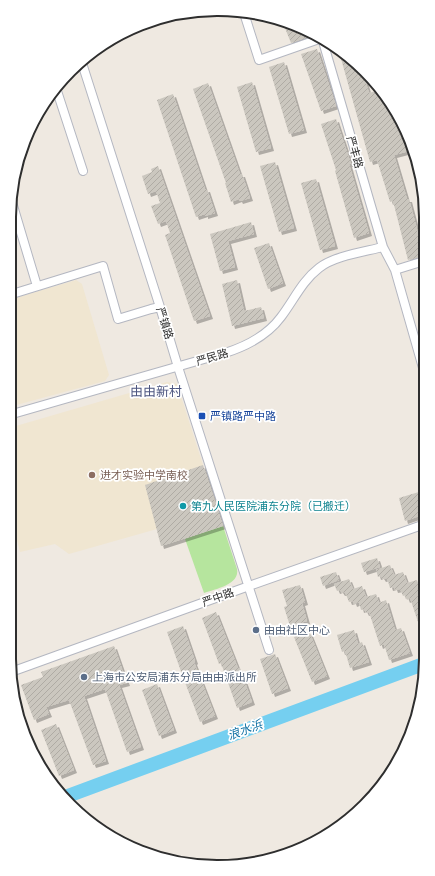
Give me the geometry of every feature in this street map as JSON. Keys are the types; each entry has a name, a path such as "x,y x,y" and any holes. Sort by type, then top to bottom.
{"street":[{"name":"严丰路","path":"246,18 259,60 314,41"},
{"name":"严丰路","path":"325,47 383,247 395,270 419,354"},
{"name":"严镇路","path":"84,67 178,367 269,650"},
{"path":"58,95 83,171"},
{"path":"16,216 37,286"},
{"name":"严民路","path":"16,413 237,350 263,335 273,327 281,318 302,285 310,275 320,267 340,258 383,247"},
{"path":"395,270 419,263"},
{"path":"16,293 103,266 118,320 151,308 160,307"},
{"name":"严中路","path":"16,670 419,526"}],"shaded area":[{"path":"76,280 82,284 109,375 105,381 16,405 16,298"},
{"name":"进才实验中学南校","path":"167,382 177,384 203,465 157,529 69,554 55,544 20,552 16,537 16,426"}],"green space":[{"path":"223,526 237,569 237,574 235,579 226,586 204,593 185,539"}],"building":[{"path":"285,28 307,37 291,43"},
{"path":"317,49 336,106 321,111 301,54"},
{"path":"341,59 365,81 369,93 374,91 377,95 392,117 404,140 408,151 394,155 407,199 409,199 419,237 419,257 408,260 393,201 390,202 377,160 370,162"},
{"path":"284,62 304,130 289,134 269,67"},
{"path":"252,82 271,148 256,152 237,87"},
{"path":"208,83 250,198 240,201 239,199 231,202 226,183 193,89"},
{"path":"173,94 205,189 207,189 215,213 196,217 157,100"},
{"path":"336,119 351,164 349,164 369,233 354,238 335,171 336,170 321,124"},
{"path":"275,162 294,228 279,232 260,166"},
{"path":"158,166 210,316 194,321 165,235 170,233 166,221 158,224 151,206 160,203 156,191 148,194 142,176 152,172 151,169"},
{"path":"316,179 335,246 320,250 301,183"},
{"path":"251,222 254,234 228,241 235,267 220,271 210,234"},
{"path":"269,243 283,283 268,289 254,248"},
{"path":"237,280 244,311 261,307 264,318 232,326 222,284"},
{"name":"第九人民医院浦东分院（已搬迁）","path":"203,465 223,526 161,546 145,485"},
{"path":"419,492 419,516 405,521 399,498"},
{"path":"377,558 380,567 364,572 361,563"},
{"path":"390,565 394,575 403,572 407,583 417,580 419,586 419,625 410,598 407,600 405,595 403,596 400,589 395,590 394,587 390,588 387,578 383,579 381,576 378,577 376,570"},
{"path":"336,572 339,580 323,586 320,577"},
{"path":"349,579 353,589 362,586 366,597 376,594 379,603 386,600 395,630 401,628 410,653 389,660 384,644 380,646 369,612 366,613 364,609 361,610 359,602 354,604 353,601 349,602 345,592 342,593 340,590 337,591 334,584"},
{"path":"300,585 305,602 302,603 307,621 290,626 284,607 287,606 282,590"},
{"path":"216,612 238,668 240,668 252,702 237,708 221,663 219,664 202,618"},
{"path":"183,626 195,661 194,662 215,716 200,722 167,632"},
{"path":"354,630 358,644 362,642 369,662 350,668 345,651 342,652 337,635"},
{"path":"309,631 327,676 312,682 294,637"},
{"path":"114,646 127,683 119,685 141,747 127,752 105,689 84,696 106,761 93,765 69,700 46,707 49,714 34,720 21,685 43,677 41,672"},
{"path":"275,654 288,688 272,694 260,659"},
{"path":"157,684 174,730 159,736 142,690"},
{"path":"56,724 74,770 59,776 41,730"}],"waterway":[{"name":"浪水浜","path":"70,795 419,666"}],"place":[{"name":"严镇路严中路","path":"202,416"},
{"name":"进才实验中学南校","path":"92,475"},
{"name":"第九人民医院浦东分院（已搬迁）","path":"183,506"},
{"name":"由由社区中心","path":"256,630"},
{"name":"上海市公安局浦东分局由由派出所","path":"84,677"}],"district":[{"name":"由由新村","path":"156,391"}]}
